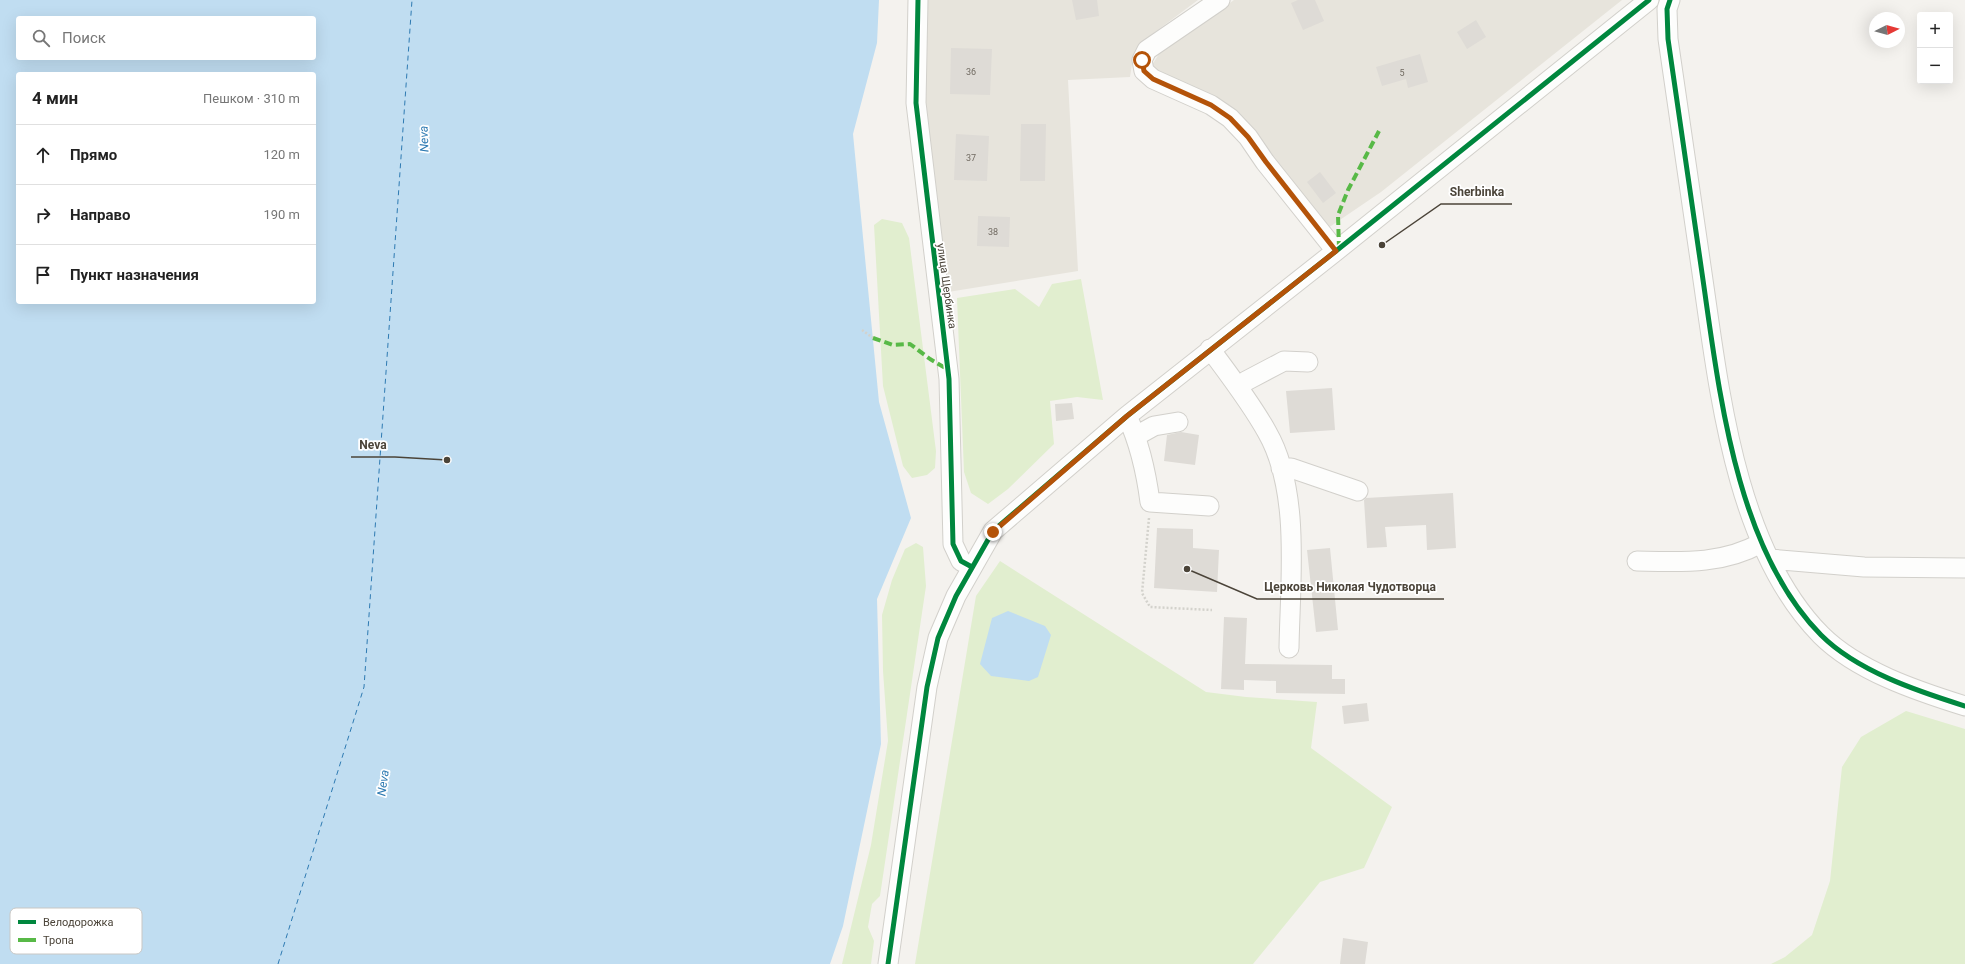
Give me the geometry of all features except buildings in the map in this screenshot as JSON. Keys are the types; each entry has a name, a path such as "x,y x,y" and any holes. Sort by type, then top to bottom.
{"street":[{"name":"улица Щербинка","path":"918,0 916,103 948,380 953,544 961,561 972,567"},
{"path":"1220,0 1147,50 1142,60 1144,71 1153,79 1211,105 1230,118 1248,137 1336,251"},
{"path":"888,964 927,687 938,638 956,596 993,532 1127,416 1336,251 1649,0"},
{"path":"1670,0 1667,9 1668,39 1713,352 1726,421 1742,489 1766,551 1803,613 1822,635 1838,648 1866,667 1891,679 1965,706"},
{"path":"1210,349 1239,388 1268,433 1281,468 1290,502 1289,648"},
{"path":"1239,388 1246,381 1284,361 1308,362"},
{"path":"1127,416 1136,436 1145,466 1150,502 1209,506"},
{"path":"1136,436 1154,426 1178,422"},
{"path":"1281,468 1291,468 1358,491"},
{"path":"1637,561 1692,563 1730,556 1748,550 1766,551 1864,567 1965,568"}],"path":[{"path":"862,330 873,338"},
{"path":"1150,502 1142,593 1150,607 1212,610"}],"shaded area":[{"path":"928,0 1198,0 1143,41 1133,58 1130,77 1068,80 1078,271 948,292 925,122"},
{"path":"1234,0 1622,0 1381,192 1328,228 1248,125 1158,74 1152,65 1159,54"}],"green space":[{"path":"882,219 902,223 909,238 936,451 935,468 927,475 912,478 903,466 883,386 874,225"},
{"path":"1081,279 1103,400 1077,397 1050,401 1054,444 1008,489 988,504 971,493 964,472 957,298 1015,289 1039,307 1052,284"},
{"path":"916,543 923,547 926,586 880,896 872,904 868,927 874,941 871,964 842,964 871,845 888,741 883,671 882,615 892,580 905,549"},
{"path":"1000,561 1206,692 1246,697 1317,702 1311,748 1392,807 1364,868 1320,882 1253,964 915,964 976,596"},
{"path":"1906,711 1965,729 1965,964 1771,964 1785,957 1812,935 1830,881 1842,767 1861,737"}],"water":[{"name":"Neva","path":"0,0 879,0 877,43 853,134 879,402 911,518 877,599 881,744 843,926 830,964 0,964"},
{"path":"1008,611 1045,626 1051,635 1038,677 1029,681 991,676 980,664 992,618"}],"ferry route":[{"path":"278,964 364,687 412,0"}],"marked path":[{"path":"1339,249 1338,215 1348,190 1379,131"},
{"path":"873,338 893,345 910,344 930,359 947,369"}],"cycle path":[{"path":"918,0 916,103 949,379 953,544 961,561 972,567"},
{"path":"888,964 927,687 938,638 956,596 993,531 1127,416 1336,251 1649,0"},
{"path":"1670,0 1667,9 1668,39 1716,366 1724,416 1750,513 1769,558 1792,599 1821,635 1852,659 1888,678 1927,694 1965,706"}],"place":[{"name":"Sherbinka","path":"1382,245"},
{"name":"Neva","path":"447,460"},
{"name":"Церковь Николая Чудотворца","path":"1187,569"}],"route":[{"path":"993,532 1065,468 1127,416 1336,251 1248,137 1230,118 1211,105 1153,79 1144,71 1142,60"}]}
